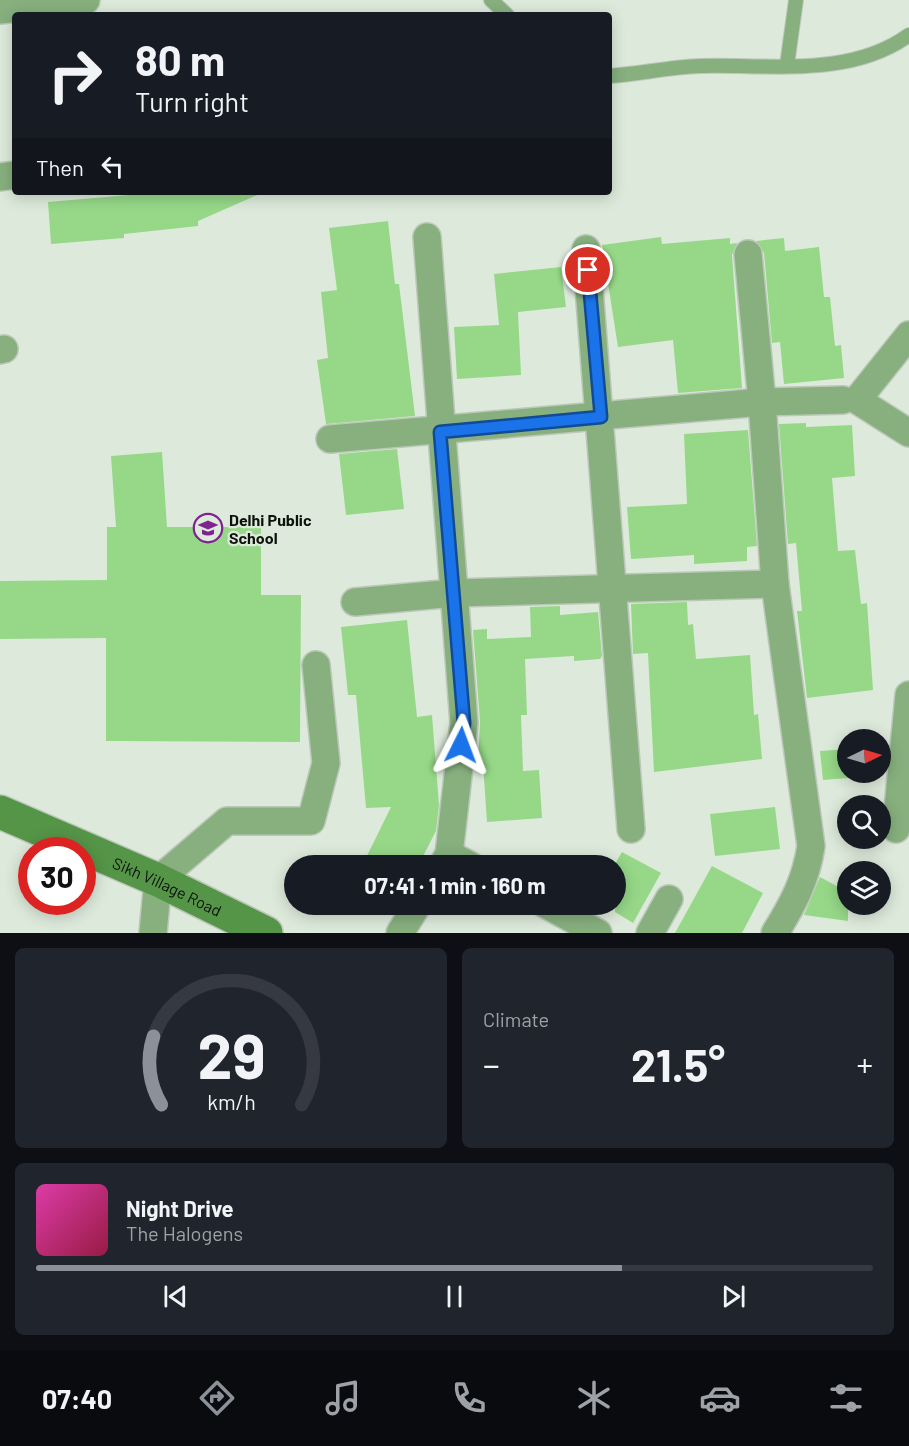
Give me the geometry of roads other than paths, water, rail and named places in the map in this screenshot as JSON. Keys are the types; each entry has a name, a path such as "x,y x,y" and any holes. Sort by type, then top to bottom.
{"main road":[{"name":"Sikh Village Road","path":"0,812 158,880 266,933"}],"street":[{"path":"0,10 86,0"},
{"path":"427,237 440,432 464,723 455,855"},
{"path":"586,249 601,417 631,829"},
{"path":"748,254 762,402 775,584 811,846 807,872 798,896 775,933"},
{"path":"850,400 909,335"},
{"path":"330,439 440,432 762,402 850,400 909,433"},
{"path":"355,602 453,593 775,584"},
{"path":"153,933 158,880 227,821 311,821 326,763 316,665"},
{"path":"896,829 909,695"},
{"path":"650,933 669,899"},
{"path":"400,933 411,915"},
{"path":"565,915 598,933"}],"lane":[{"path":"491,0 504,12"},
{"path":"787,65 796,0"},
{"path":"612,76 697,66 835,64 890,49 909,35"}],"place":[{"name":"Delhi Public School","path":"208,528"}]}
